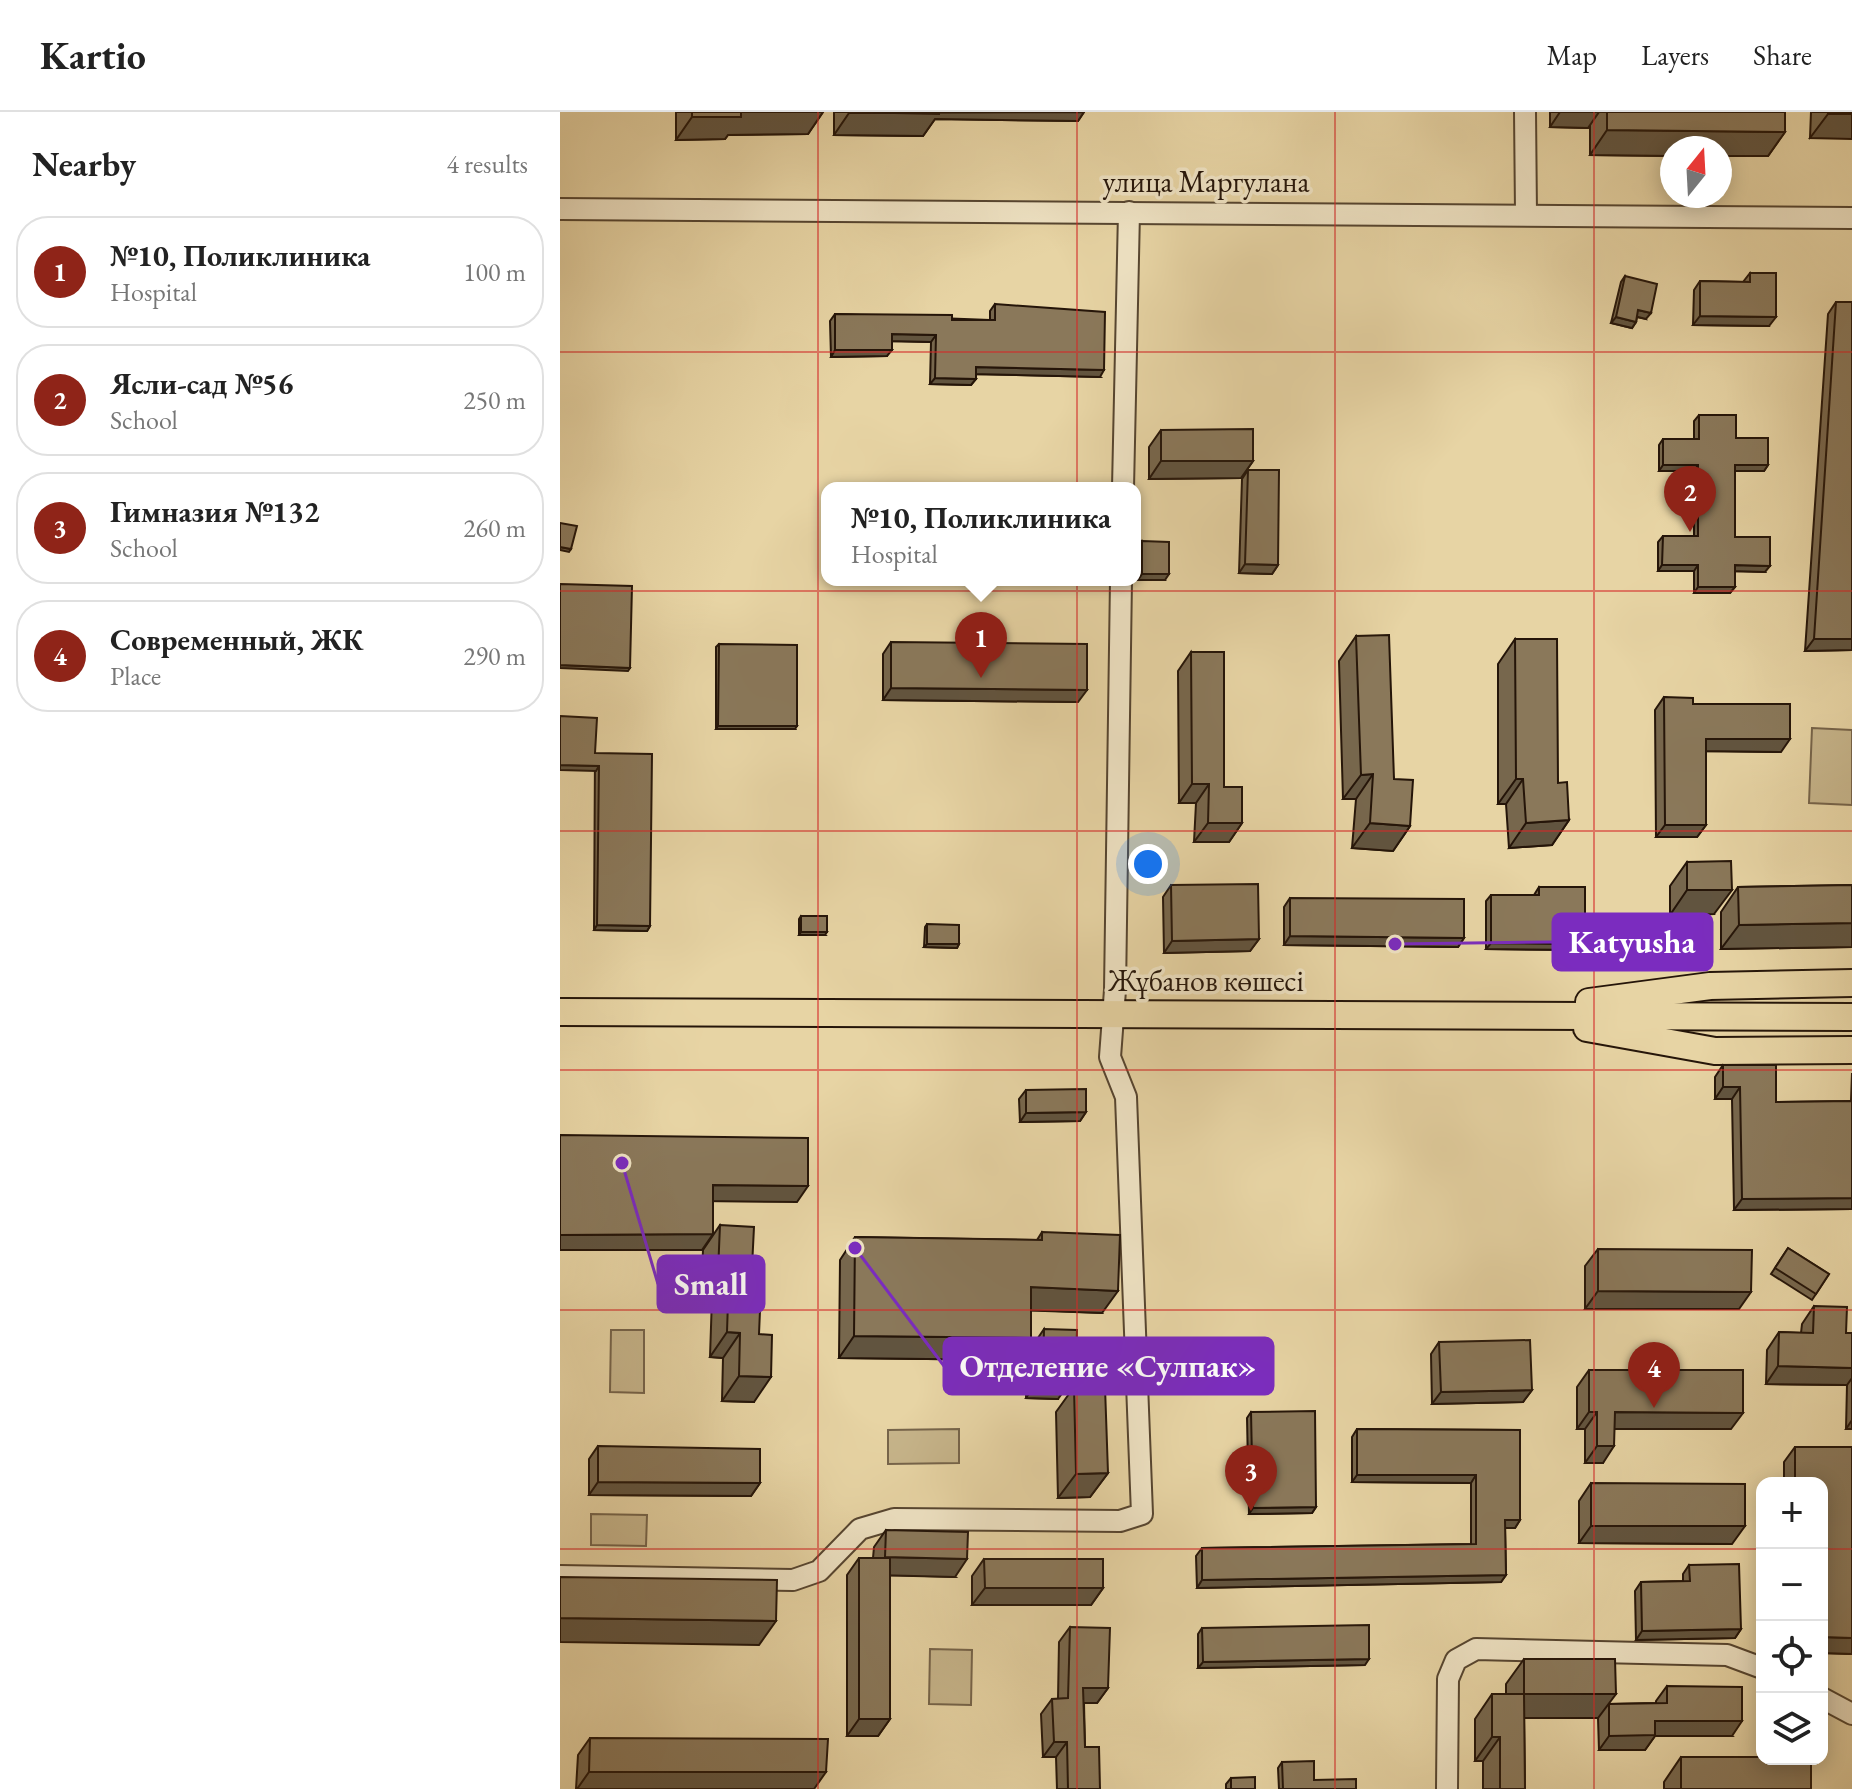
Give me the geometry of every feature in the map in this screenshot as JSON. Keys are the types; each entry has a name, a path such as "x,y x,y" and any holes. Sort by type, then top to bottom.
{"main road":[{"path":"1508,1013 1710,986 1852,983"},
{"name":"Жұбанов көшесі","path":"560,1012 1508,1013 1852,1017"},
{"path":"1508,1013 1715,1051 1852,1050"}],"street":[{"path":"1525,112 1526,213"},
{"name":"улица Маргулана","path":"560,209 1526,213 1852,218"},
{"path":"1123,482 1129,212"},
{"path":"560,1576 793,1580 819,1571 860,1529 894,1519 1120,1521 1142,1514 1126,1097 1110,1057 1121,586"},
{"path":"1447,1789 1448,1679 1456,1660 1476,1649 1727,1655 1756,1666"},
{"path":"1828,1701 1852,1714"}],"shaded area":[{"path":"1812,728 1852,730 1852,805 1809,803"},
{"path":"611,1330 644,1330 644,1393 610,1392"},
{"path":"959,1429 959,1463 888,1464 888,1430"},
{"path":"591,1514 647,1515 646,1546 591,1545"},
{"path":"930,1649 972,1650 971,1705 929,1704"}],"building":[{"path":"692,112 741,112 741,117 692,117"},
{"path":"849,112 939,112 939,114"},
{"path":"1607,112 1785,112 1785,132 1607,130"},
{"path":"1852,112 1852,114 1828,114"},
{"path":"1750,273 1776,273 1776,317 1700,316 1700,281 1750,282"},
{"path":"1625,276 1657,284 1651,313 1638,310 1636,322 1616,317"},
{"path":"1836,302 1852,302 1852,639 1814,639"},
{"path":"995,304 1105,312 1104,370 976,367 976,379 935,378 936,335 892,334 892,350 835,350 835,314 952,315 952,320 995,320"},
{"path":"1699,415 1736,415 1736,438 1768,438 1768,465 1735,465 1735,537 1770,537 1770,566 1735,565 1735,587 1698,587 1698,565 1662,565 1663,536 1698,536 1698,465 1663,465 1663,439 1699,439"},
{"path":"1253,429 1253,461 1161,461 1161,430"},
{"path":"1248,470 1279,470 1278,565 1245,564"},
{"path":"560,523 577,526 571,549 560,547"},
{"path":"1142,541 1169,542 1169,574 1142,574"},
{"path":"560,584 632,586 630,668 560,665"},
{"path":"1389,635 1394,779 1413,780 1410,826 1370,823 1373,774 1361,775 1356,636"},
{"path":"1515,639 1557,639 1558,783 1567,782 1569,820 1526,823 1523,779 1516,779"},
{"path":"891,642 1087,644 1087,690 891,688"},
{"path":"719,644 797,645 797,726 718,726"},
{"path":"1191,652 1224,652 1224,787 1242,787 1242,823 1208,823 1209,784 1192,784"},
{"path":"1664,697 1693,698 1693,704 1790,704 1790,739 1706,739 1706,825 1665,825"},
{"path":"560,716 597,718 595,753 652,754 650,926 597,925 599,766 560,765"},
{"path":"1731,861 1732,890 1687,890 1687,862"},
{"path":"1258,884 1259,939 1172,941 1171,885"},
{"path":"1852,885 1852,923 1739,925 1738,887"},
{"path":"1539,887 1585,887 1585,944 1491,943 1491,895 1539,895"},
{"path":"1290,898 1464,899 1464,938 1290,936"},
{"path":"801,916 827,916 827,932 801,932"},
{"path":"927,924 959,925 959,944 927,944"},
{"path":"1723,1065 1776,1065 1776,1102 1852,1101 1852,1198 1742,1199 1740,1087 1723,1087"},
{"path":"1086,1089 1086,1112 1026,1113 1026,1090"},
{"path":"560,1135 808,1138 808,1186 713,1185 713,1234 560,1235"},
{"path":"720,1225 754,1227 751,1287 761,1287 759,1334 772,1335 771,1377 739,1376 740,1333 727,1332 729,1272 718,1272"},
{"path":"1042,1232 1120,1235 1118,1291 1031,1287 1031,1338 854,1336 855,1237 1042,1240"},
{"path":"1788,1248 1829,1274 1816,1294 1775,1268"},
{"path":"1598,1249 1752,1250 1751,1292 1598,1291"},
{"path":"1814,1306 1847,1307 1846,1333 1852,1333 1852,1368 1778,1366 1779,1332 1813,1333"},
{"path":"1044,1329 1077,1330 1076,1374 1043,1373"},
{"path":"1530,1340 1532,1390 1441,1392 1439,1342"},
{"path":"1589,1370 1743,1370 1743,1413 1615,1412 1614,1446 1597,1446 1597,1412 1589,1412"},
{"path":"1074,1387 1105,1387 1108,1473 1076,1474"},
{"path":"1315,1411 1316,1507 1253,1508 1251,1412"},
{"path":"1357,1429 1520,1430 1520,1520 1505,1520 1506,1575 1202,1580 1202,1548 1476,1544 1476,1475 1357,1475"},
{"path":"598,1446 760,1449 760,1483 598,1482"},
{"path":"1795,1447 1852,1447 1852,1638 1828,1637 1828,1477 1795,1477"},
{"path":"1591,1483 1745,1484 1745,1526 1591,1526"},
{"path":"886,1530 968,1532 967,1559 885,1557"},
{"path":"859,1558 890,1558 890,1719 859,1719"},
{"path":"984,1559 1103,1559 1103,1588 985,1588"},
{"path":"1739,1564 1741,1629 1642,1631 1641,1582 1690,1581 1689,1565"},
{"path":"560,1577 777,1580 776,1621 560,1618"},
{"path":"1369,1625 1369,1659 1203,1662 1202,1628"},
{"path":"1070,1627 1110,1628 1108,1688 1083,1688 1085,1747 1099,1747 1100,1789 1068,1789 1067,1742 1054,1742 1052,1699 1068,1698"},
{"path":"1524,1659 1615,1659 1616,1694 1524,1694"},
{"path":"1667,1686 1742,1687 1742,1721 1655,1721 1655,1735 1609,1736 1609,1704 1667,1703"},
{"path":"1492,1694 1524,1694 1525,1789 1500,1789 1500,1737 1492,1737"},
{"path":"590,1738 828,1739 826,1772 589,1772"},
{"path":"1681,1757 1756,1757 1756,1765 1811,1765 1811,1789 1681,1789"},
{"path":"1314,1761 1314,1780 1356,1779 1356,1789 1283,1789 1282,1762"},
{"path":"1255,1777 1255,1789 1231,1789 1231,1778"}],"place":[{"name":"Ясли-сад №56","path":"1690,532"},
{"name":"№10, Поликлиника","path":"981,678"},
{"name":"Katyusha","path":"1395,944"},
{"name":"Small","path":"622,1163"},
{"name":"Отделение «Сулпак»","path":"855,1248"},
{"name":"Современный, ЖК","path":"1654,1408"},
{"name":"Гимназия №132","path":"1251,1511"}]}
